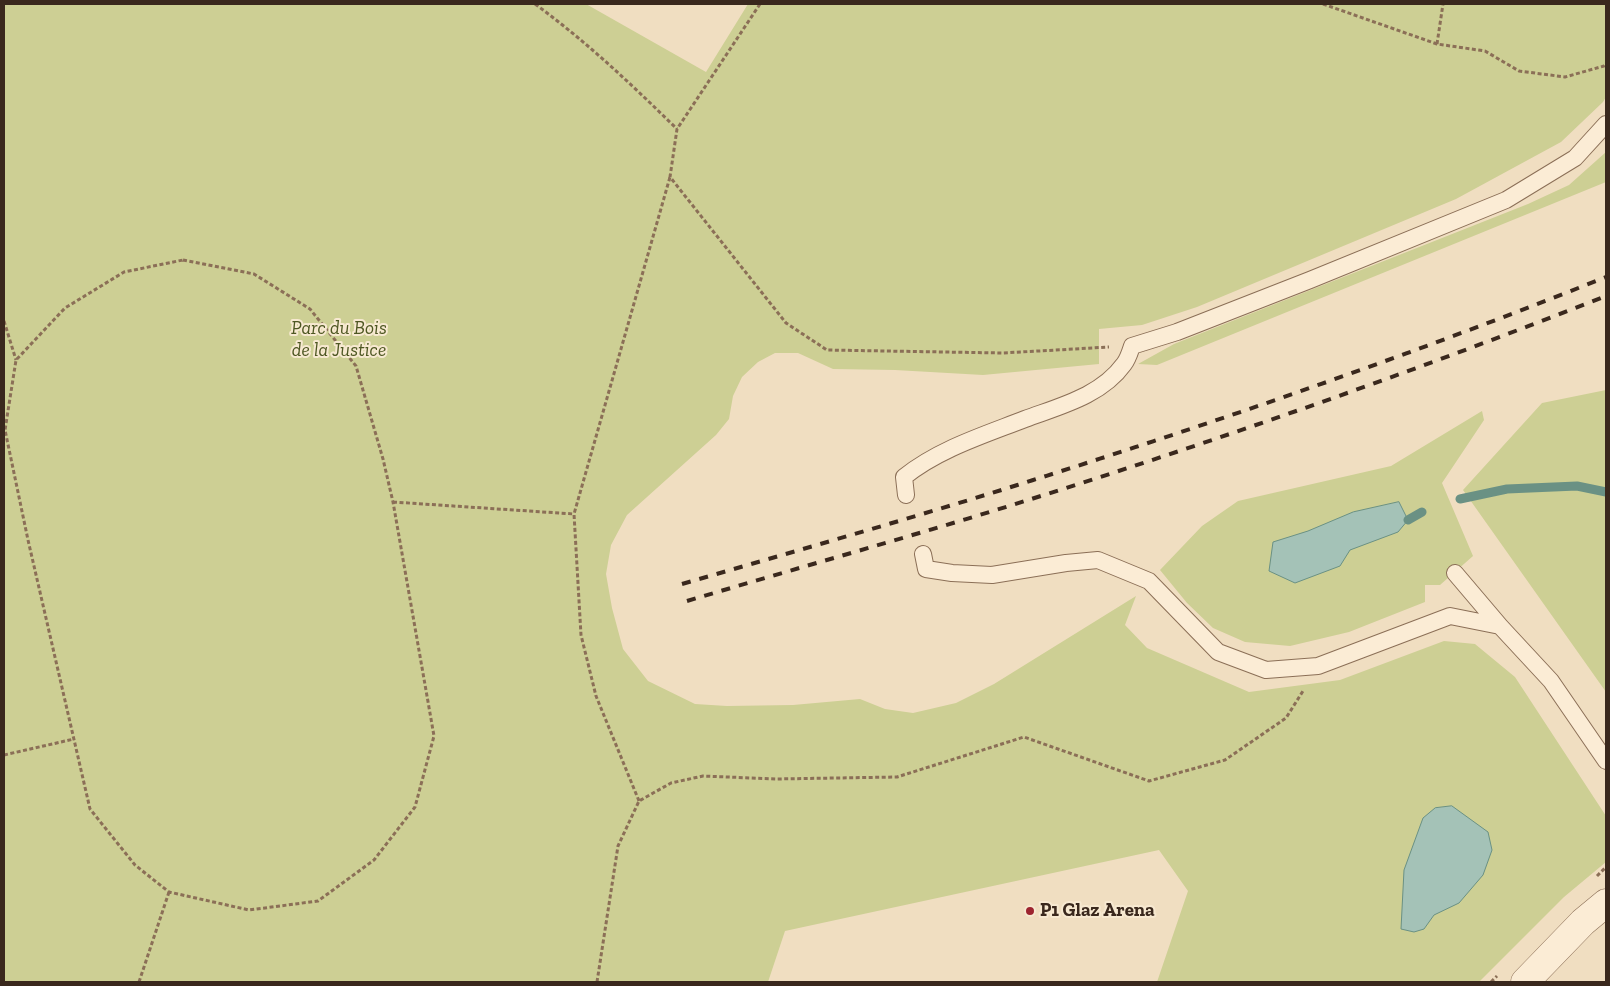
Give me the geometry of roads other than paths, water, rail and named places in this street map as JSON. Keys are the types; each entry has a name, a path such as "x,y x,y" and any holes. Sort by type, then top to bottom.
{"street":[{"path":"1525,982 1583,922 1606,903"}],"lane":[{"path":"906,495 904,477 920,464 959,446 1084,397 1108,380 1125,363 1132,346 1177,332 1506,200 1575,158 1606,124"},
{"path":"923,554 926,569 952,573 992,575 1066,563 1098,560 1149,581 1218,652 1266,670 1318,666 1450,616 1500,626"},
{"path":"1455,573 1500,626 1551,681 1606,761"}],"water":[{"path":"1399,502 1408,520 1398,532 1350,550 1340,566 1295,583 1269,571 1273,542 1308,531 1353,512"},
{"path":"1452,806 1488,832 1492,850 1483,875 1459,903 1434,915 1424,929 1414,932 1401,929 1404,870 1423,818 1435,808"}],"waterway":[{"path":"1460,499 1507,489 1577,486 1606,492"},
{"path":"1408,520 1422,512"}],"railway":[{"path":"682,584 970,500 1161,439 1311,388 1459,334 1606,277"},
{"path":"687,601 1085,482 1384,380 1606,296"}],"place":[{"name":"P1 Glaz Arena","path":"1030,911"}],"park label":[{"name":"Parc du Bois de la Justice","path":"339,340"}]}
